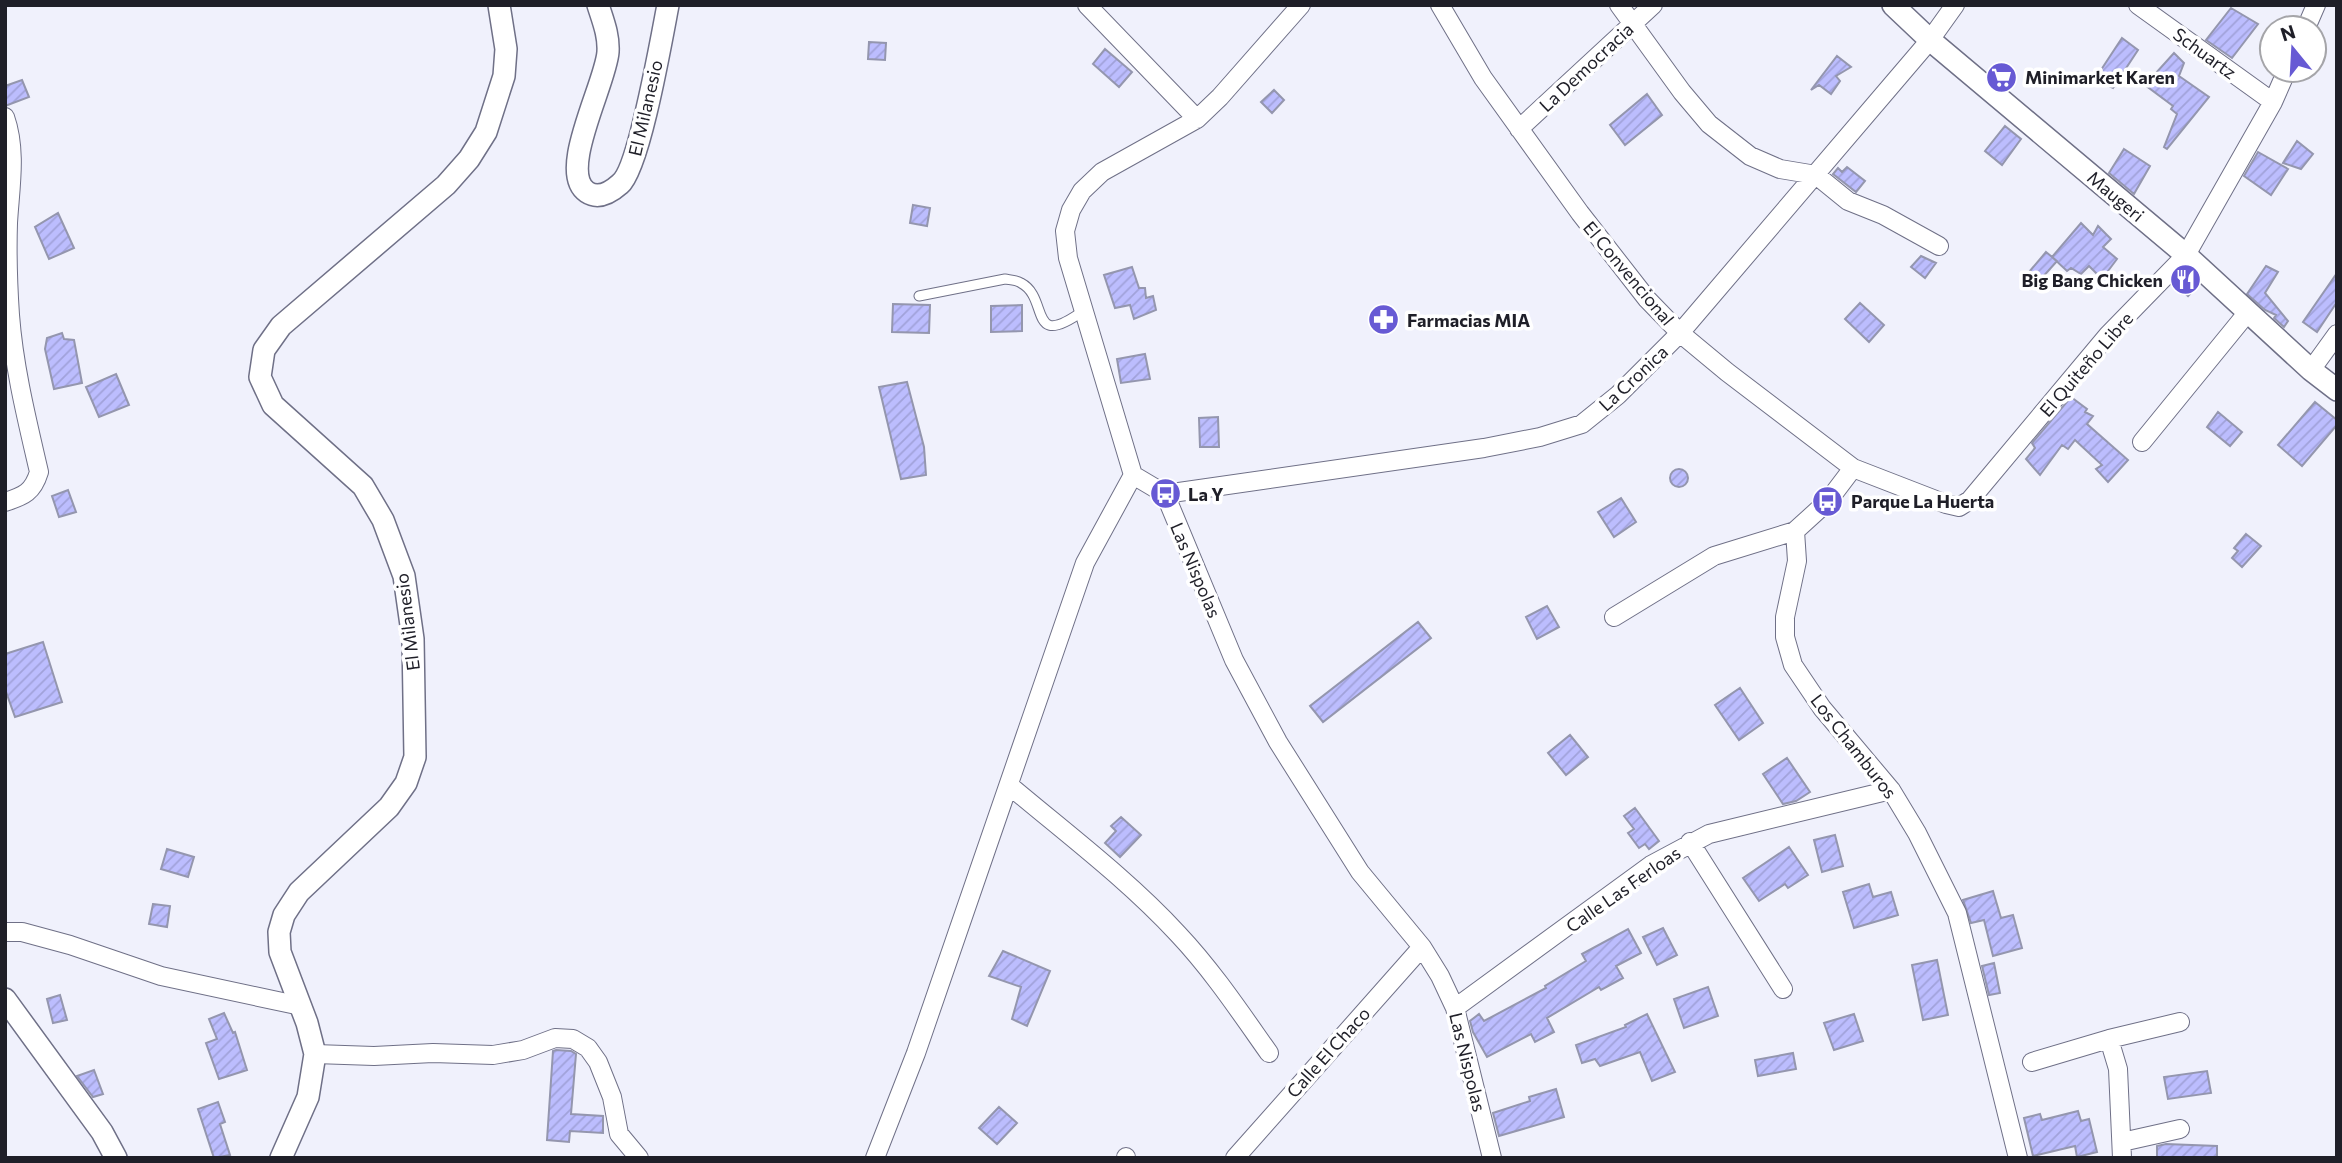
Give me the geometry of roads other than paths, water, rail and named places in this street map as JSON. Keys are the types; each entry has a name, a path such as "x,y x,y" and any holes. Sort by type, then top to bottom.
{"street":[{"name":"El Milanesio","path":"281,1158 308,1097 315,1054 280,952 281,923 299,892 389,807 406,783 415,757 413,639 404,576 383,520 363,486 273,405 260,376 264,350 281,326 446,185 469,159 486,132 504,76 506,49 499,5"},
{"name":"El Milanesio","path":"598,5 607,32 608,54 576,173 580,188 592,195 608,194 624,181 636,156 668,5"},
{"path":"1087,5 1198,119"},
{"path":"1165,494 1133,475 1068,258 1065,231 1071,210 1082,191 1102,172 1198,119 1301,5"},
{"name":"El Convencional","path":"1440,5 1483,78 1580,213 1647,299 1681,333 1727,372 1853,468 1959,507"},
{"path":"1619,5 1682,92 1709,124 1751,156 1780,169 1816,175 1848,201 1883,215 1939,246"},
{"name":"La Democracia","path":"1519,129 1653,5"},
{"name":"Maugeri","path":"1893,5 1930,40 2186,256 2311,370 2337,390"},
{"name":"La Cronica","path":"1165,494 1484,448 1540,437 1582,424 1618,396 1681,333 1930,40 1955,5"},
{"name":"Schuartz","path":"2138,5 2273,102"},
{"name":"El Quiteño Libre","path":"1959,507 1970,500 2108,335 2186,256 2281,84"},
{"path":"5,117 10,136 10,314 19,387 39,472 35,486 26,495 5,502"},
{"path":"2143,442 2248,312"},
{"path":"2311,370 2337,334"},
{"path":"1614,617 1714,556 1795,531 1828,501 1853,468"},
{"path":"875,1158 916,1053 1085,563 1133,475"},
{"name":"Las Nispolas","path":"1165,494 1234,660 1278,742 1360,872 1422,947 1440,976 1455,1008 1492,1158"},
{"name":"Los Chamburos","path":"1795,531 1797,561 1785,618 1785,637 1793,665 1822,708 1891,790 1917,833 1957,913 2018,1158"},
{"path":"1010,786 1125,882 1179,935 1231,999 1269,1053"},
{"name":"Calle Las Ferloas","path":"1455,1008 1651,865 1690,842 1709,834 1891,790"},
{"path":"1690,842 1783,989"},
{"path":"5,932 22,932 161,975 300,1006"},
{"name":"Calle El Chaco","path":"1235,1158 1422,947"},
{"path":"5,999 102,1132 116,1158"},
{"path":"2032,1062 2109,1038 2180,1021"},
{"path":"315,1054 494,1055 523,1050 555,1038 573,1039 588,1048 598,1062 612,1097 619,1134 639,1158"},
{"path":"2109,1038 2118,1069 2122,1150 2180,1129"}],"lane":[{"path":"919,296 1005,279 1019,281 1028,288 1038,312 1050,325 1065,324 1083,311"}],"place":[{"name":"Minimarket Karen","path":"2002,77"},
{"name":"Big Bang Chicken","path":"2186,280"},
{"name":"Farmacias MIA","path":"1384,320"},
{"name":"La Y","path":"1165,494"},
{"name":"Parque La Huerta","path":"1828,501"}]}
